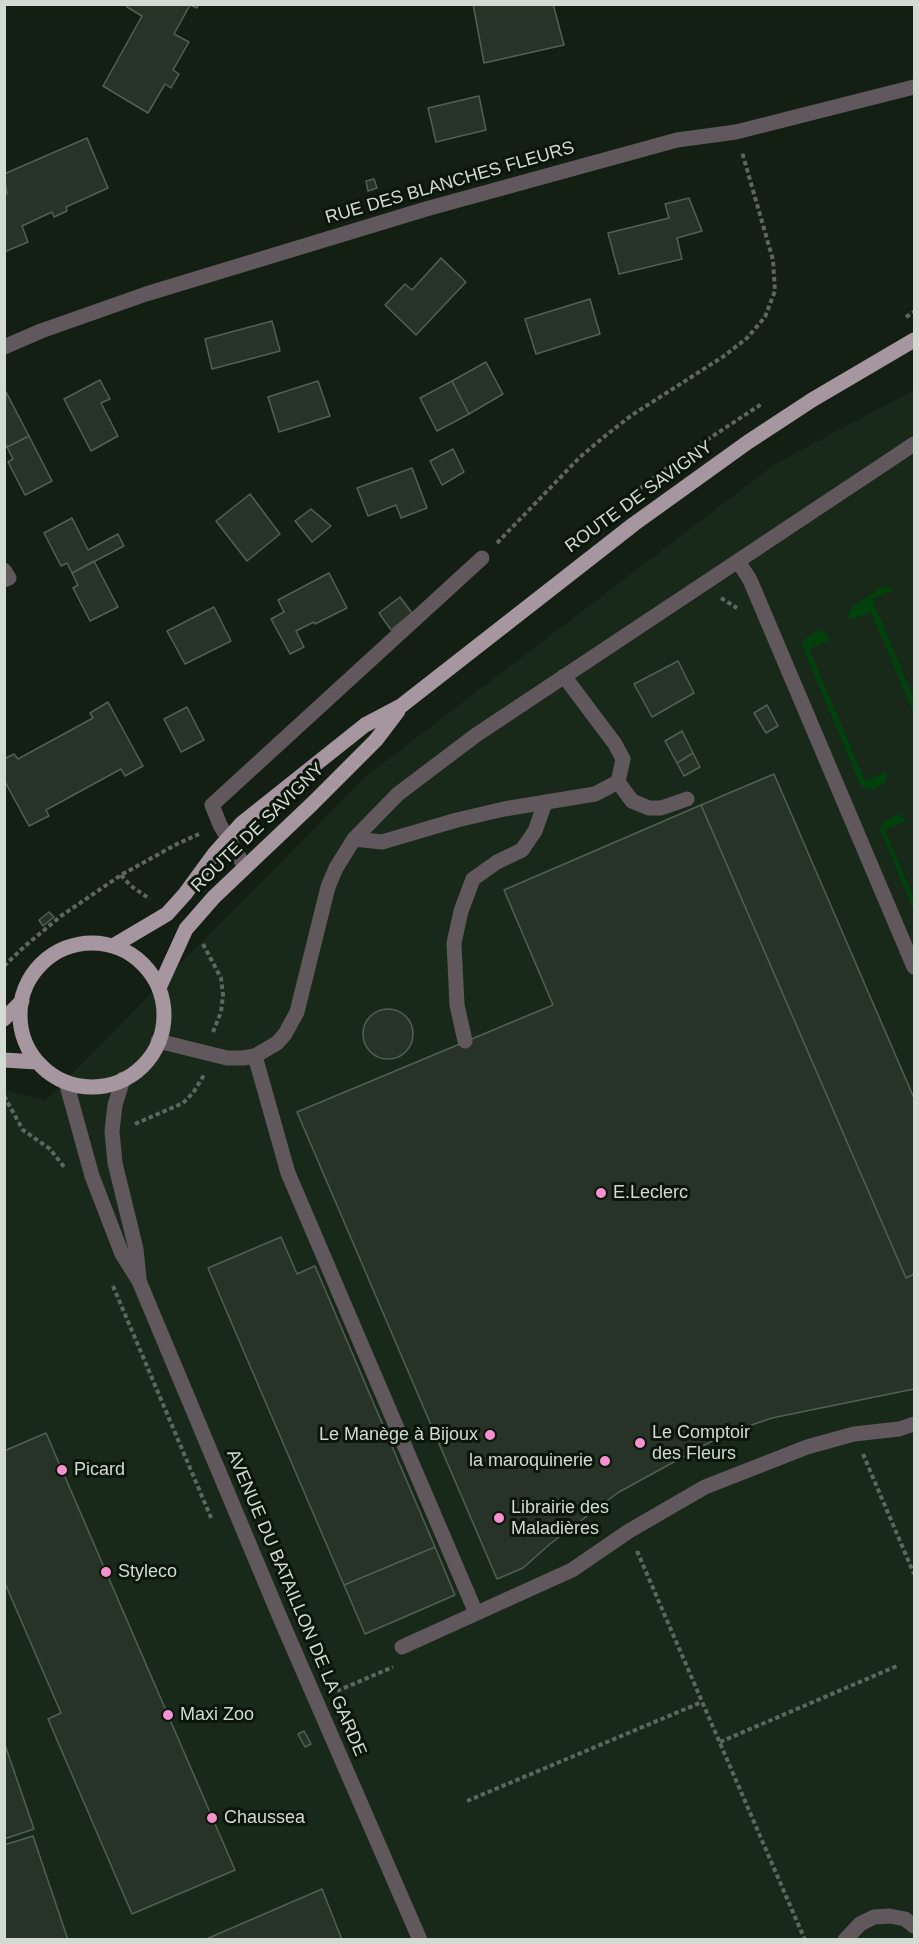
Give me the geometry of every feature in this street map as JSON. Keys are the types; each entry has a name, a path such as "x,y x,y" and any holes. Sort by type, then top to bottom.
{"main road":[{"name":"ROUTE DE SAVIGNY","path":"113,945 167,914 185,894 224,832 264,805 365,725 401,706 575,568 691,482 812,400 915,340"},
{"name":"ROUTE DE SAVIGNY","path":"159,988 186,929 245,867 376,740 401,706"},
{"path":"91,942 113,945 128,952 152,974 159,988 163,1006 163,1024 158,1041 150,1057 138,1070 123,1079 95,1086 66,1082 50,1074 37,1062 27,1047 21,1029 24,990 34,971 50,955 70,946 91,942"},
{"path":"4,1018 22,1001"},
{"path":"4,1060 37,1062"}],"street":[{"name":"RUE DES BLANCHES FLEURS","path":"4,347 41,331 146,294 426,209 678,140 736,132 915,87"},
{"path":"158,1041 227,1058 255,1056 277,1043 295,1018 328,887 336,868 354,839 398,794 476,735 915,444"},
{"path":"245,867 224,832 212,805 482,558"},
{"path":"738,561 750,580 915,967"},
{"path":"4,570 9,578 4,580"},
{"path":"564,676 615,744 623,759 618,782 632,801 649,808 661,808 687,799"},
{"path":"354,839 382,842 504,809 595,794 618,782"},
{"path":"465,1041 457,1005 454,943 461,911 473,879 497,862 522,850 536,831 544,803"},
{"path":"255,1056 288,1173 476,1613"},
{"name":"AVENUE DU BATAILLON DE LA GARDE","path":"123,1079 115,1105 112,1131 115,1163 136,1249 139,1281"},
{"name":"AVENUE DU BATAILLON DE LA GARDE","path":"66,1082 99,1196 122,1254 139,1281 310,1689 420,1940"},
{"path":"402,1647 572,1570 629,1531 705,1487 807,1447 854,1434 899,1429 915,1424"},
{"path":"845,1940 860,1924 874,1917 890,1916 905,1919 915,1926"}],"path":[{"path":"482,558 580,457 632,415 747,338 765,317 775,291 773,260 736,132"},
{"path":"698,587 726,600 739,610"},
{"path":"4,966 61,916 121,875 177,844 224,832"},
{"path":"121,875 131,886 156,903 167,914"},
{"path":"4,1096 22,1130 50,1149 64,1166 69,1177"},
{"path":"113,1285 214,1524"},
{"path":"854,1434 915,1574"},
{"path":"629,1531 805,1940"},
{"path":"310,1689 328,1682 333,1693 397,1665"},
{"path":"720,1742 897,1666"},
{"path":"467,1801 702,1702"}],"shaded area":[{"path":"914,390 914,1939 5,1939 4,1089 45,1101 365,777 775,464"}],"green space":[{"path":"884,586 893,590 872,599 914,699 914,714 871,612 850,620 848,616 851,608"},
{"path":"819,630 823,631 830,640 809,649 865,781 886,772 885,783 875,789 864,788 860,784 803,648 806,638"},
{"path":"896,815 902,815 906,821 885,830 914,899 914,911 880,829 883,822"}],"building":[{"path":"128,4 199,4 197,8 190,5 174,34 189,42 173,70 179,74 171,88 165,84 148,113 103,86 142,16 127,7"},
{"path":"473,4 553,4 564,45 484,63"},
{"path":"479,96 486,130 436,142 428,108"},
{"path":"87,138 108,188 66,207 67,211 54,217 52,212 22,226 28,242 4,252 4,194 7,194 4,174"},
{"path":"374,179 377,188 368,191 366,181"},
{"path":"689,198 702,231 677,238 682,259 619,274 608,233 669,218 665,204"},
{"path":"441,258 466,282 416,335 385,305 405,284 412,290"},
{"path":"590,299 600,334 536,354 525,319"},
{"path":"272,321 280,351 212,369 205,339"},
{"path":"486,362 503,394 469,414 452,381"},
{"path":"100,380 110,399 101,403 118,436 91,451 64,399"},
{"path":"318,381 330,416 279,432 268,397"},
{"path":"452,381 469,414 437,431 420,398"},
{"path":"6,392 29,436 7,447 4,443"},
{"path":"29,436 52,481 25,495 8,462 13,459 7,447"},
{"path":"453,449 464,472 442,485 430,461"},
{"path":"412,468 427,508 401,518 396,505 368,516 357,488"},
{"path":"250,494 280,534 247,561 216,521"},
{"path":"311,509 331,526 312,542 295,521"},
{"path":"72,518 88,550 118,534 124,546 72,573 67,563 61,566 44,533"},
{"path":"94,561 118,607 90,621 73,588 78,585 72,573"},
{"path":"329,573 347,608 296,631 304,647 290,654 271,619 284,612 278,600"},
{"path":"400,597 412,613 391,630 379,613"},
{"path":"214,607 231,641 185,664 167,631"},
{"path":"678,661 694,693 652,717 634,684"},
{"path":"108,702 143,766 125,776 121,769 46,810 49,816 29,826 4,780 4,759 14,754 18,759 93,718 90,713"},
{"path":"767,705 778,726 766,733 754,713"},
{"path":"187,707 204,740 181,752 164,719"},
{"path":"682,731 693,753 677,763 665,741"},
{"path":"693,753 700,767 684,776 677,763"},
{"path":"774,774 914,1098 914,1274 906,1278 701,805"},
{"name":"E.Leclerc","path":"701,805 906,1278 914,1274 914,1389 772,1418 725,1434 619,1492 550,1544 523,1568 497,1579 297,1112 553,1005 504,890"},
{"path":"49,912 54,917 43,926 39,920"},
{"path":"383,1009 393,1009 406,1016 413,1029 413,1039 406,1052 393,1059 383,1059 374,1055 367,1048 363,1039 363,1029 367,1020 374,1013"},
{"path":"281,1237 297,1274 315,1266 435,1547 344,1585 208,1268"},
{"path":"46,1433 235,1870 132,1914 48,1719 61,1713 4,1581 4,1451"},
{"path":"435,1547 455,1595 365,1634 344,1585"},
{"path":"304,1731 311,1744 305,1747 298,1734"},
{"path":"4,1742 34,1829 4,1839"},
{"path":"33,1836 68,1940 4,1940 4,1845"},
{"path":"322,1889 342,1940 204,1940"}],"place":[{"name":"E.Leclerc","path":"601,1193"},
{"name":"Le Manège à Bijoux","path":"490,1435"},
{"name":"Le Comptoir des Fleurs","path":"640,1443"},
{"name":"la maroquinerie","path":"605,1461"},
{"name":"Picard","path":"62,1470"},
{"name":"Librairie des Maladières","path":"499,1518"},
{"name":"Styleco","path":"106,1572"},
{"name":"Maxi Zoo","path":"168,1715"},
{"name":"Chaussea","path":"212,1818"}]}
